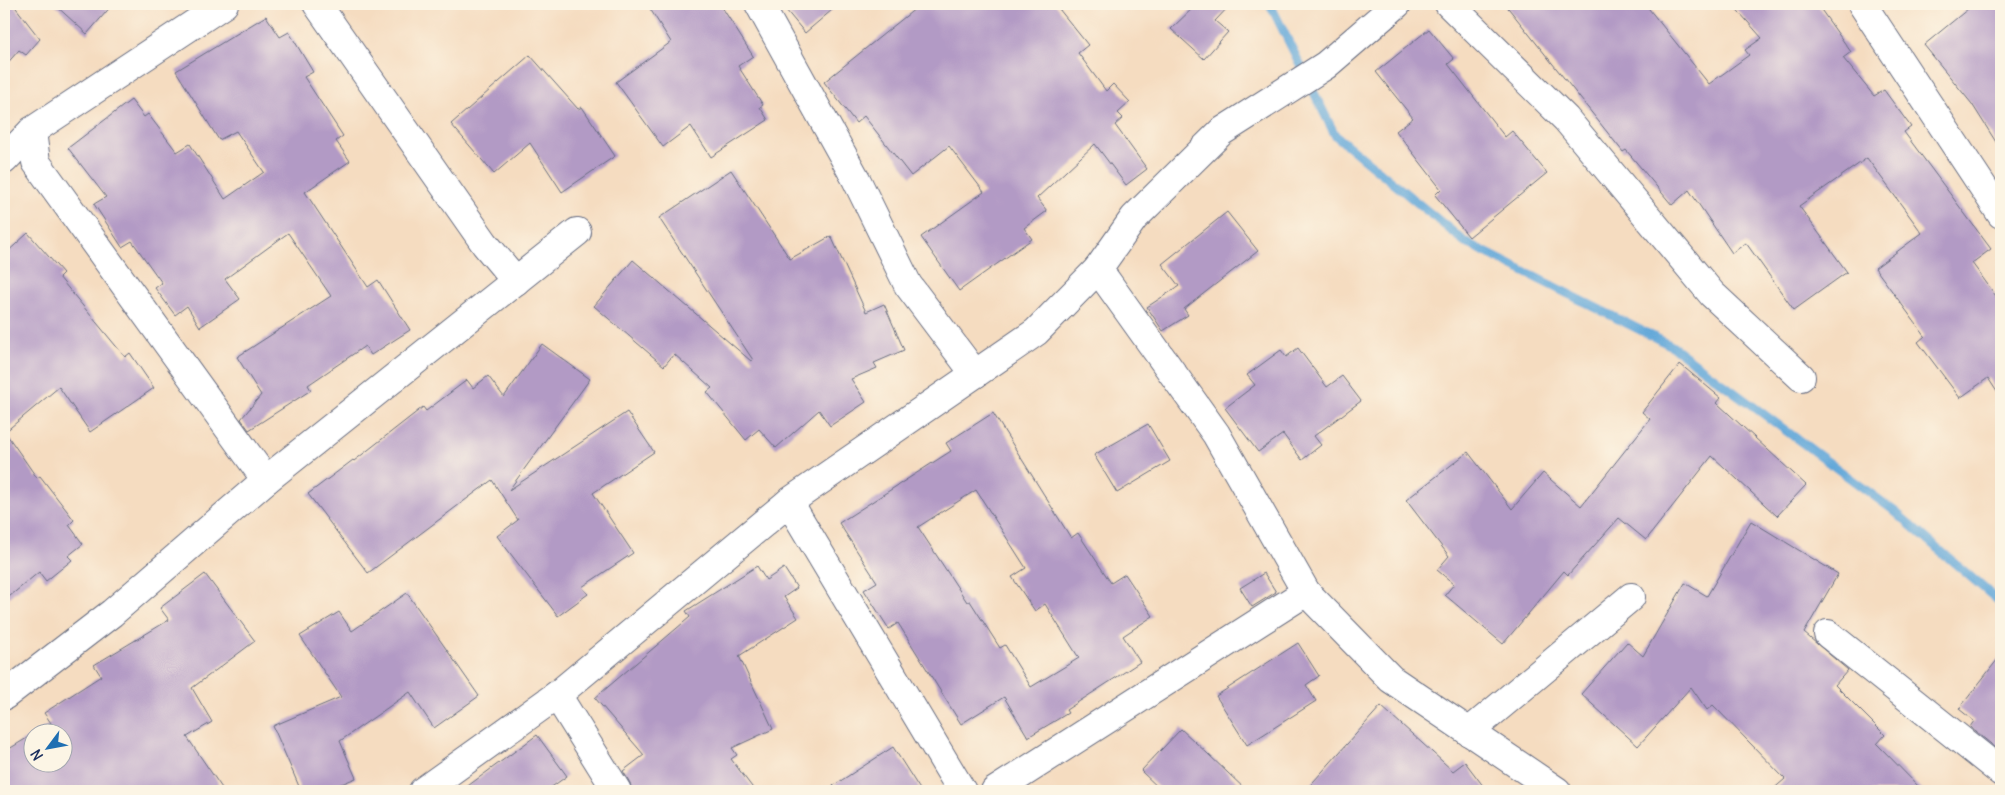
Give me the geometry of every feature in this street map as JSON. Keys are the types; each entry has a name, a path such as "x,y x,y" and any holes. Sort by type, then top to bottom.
{"street":[{"path":"4,160 32,131 224,4"},
{"path":"316,4 484,244 516,281"},
{"path":"759,4 856,179 908,285 975,374"},
{"path":"423,791 557,695 789,502 1036,332 1098,269 1134,218 1221,132 1326,65 1397,4"},
{"path":"1449,4 1566,119 1712,294 1802,376"},
{"path":"1862,4 2001,214"},
{"path":"32,131 36,162 266,480"},
{"path":"4,170 36,162"},
{"path":"4,696 112,613 266,480 577,232"},
{"path":"1098,269 1216,434 1306,592 1391,680 1557,791"},
{"path":"789,502 962,791"},
{"path":"995,791 1306,592"},
{"path":"1469,732 1631,597"},
{"path":"1828,634 2001,772"},
{"path":"557,695 617,791"}],"building":[{"path":"4,4 13,4 40,39 26,55 19,50 4,67"},
{"path":"54,4 113,4 87,34"},
{"path":"647,4 720,4 753,56 738,66 763,105 760,107 768,120 711,157 691,126 663,147 616,82 671,42"},
{"path":"781,4 839,4 805,33"},
{"path":"921,4 1055,4 1088,45 1078,53 1106,91 1113,84 1130,102 1118,113 1123,118 1115,125 1147,169 1126,185 1095,144 1037,198 1047,211 1024,228 1032,239 959,291 921,237 984,192 949,146 911,176 864,116 856,123 824,82"},
{"path":"1197,4 1231,4 1215,21 1228,32 1204,59 1171,29"},
{"path":"1505,4 1645,4 1709,84 1749,55 1745,50 1762,38 1732,4 1817,4 1851,52 1843,58 1874,96 1884,90 1911,127 1904,132 1991,249 1972,263 2001,303 2001,398 1988,378 1960,398 1918,342 1925,336 1875,268 1922,233 1867,158 1799,206 1847,272 1794,310 1746,243 1732,253 1689,190 1672,205 1626,150 1623,152"},
{"path":"1974,4 2001,4 2001,150 1972,104 1924,45"},
{"path":"266,16 280,37 289,32 313,72 304,77 343,136 336,141 350,161 305,192 368,287 378,280 410,330 371,355 365,346 308,385 311,390 249,430 241,419 261,395 237,357 331,296 288,233 225,279 240,299 200,327 187,306 175,315 155,288 162,283 132,241 122,247 94,204 106,197 68,148 131,100 144,117 148,114 177,152 190,144 225,199 264,172 236,131 219,140 176,71"},
{"path":"1429,29 1454,59 1448,64 1505,137 1512,131 1547,173 1469,237 1435,195 1441,189 1396,131 1413,118 1376,72"},
{"path":"530,55 578,109 582,107 615,156 562,192 530,143 494,174 451,124"},
{"path":"731,170 790,259 831,236 866,312 884,304 904,350 874,363 877,368 851,379 866,402 830,426 819,410 776,448 759,429 746,440 707,392 712,388 674,354 664,366 594,306 633,260 751,361 753,360 659,218"},
{"path":"1227,212 1258,251 1184,309 1188,315 1163,331 1147,307 1179,286 1162,264"},
{"path":"28,233 63,273 59,277 125,357 130,353 154,388 90,432 59,387 5,432 37,478 40,476 74,520 69,525 83,544 68,556 72,560 46,581 39,572 4,601 4,255"},
{"path":"542,344 590,379 509,490 627,412 654,452 593,493 633,553 582,587 588,594 558,616 497,536 518,520 492,480 368,573 308,494 423,407 426,411 467,380 473,388 488,376 504,397"},
{"path":"1298,348 1327,387 1342,376 1361,401 1314,436 1321,445 1302,460 1283,434 1258,452 1225,408 1255,385 1247,375 1281,350 1286,357"},
{"path":"1680,364 1721,398 1717,403 1806,485 1777,516 1712,456 1646,540 1619,518 1568,575 1564,571 1503,644 1445,595 1454,584 1437,570 1449,556 1406,500 1468,452 1512,509 1543,473 1581,506 1650,419 1642,412"},
{"path":"993,413 1071,538 1078,533 1111,583 1125,574 1153,616 1123,636 1140,662 1066,710 1068,713 1028,737 1004,697 961,724 898,623 889,629 864,590 877,582 839,523 951,451 946,443","holes":["976,490 1026,568 1012,577 1035,611 1045,604 1079,658 1031,687 1005,645 1000,648 970,601 967,602 918,527"]},
{"path":"1148,424 1170,461 1117,493 1094,455"},
{"path":"1751,521 1838,574 1804,633 1848,670 1835,685 1885,735 1877,744 1923,791 1771,791 1785,779 1713,705 1707,710 1691,687 1638,746 1581,694 1627,642 1643,656 1685,583 1707,596"},
{"path":"757,566 766,580 784,568 797,588 784,597 798,618 739,656 773,729 732,748 737,755 731,759 755,791 632,791 623,771 644,755 595,698 690,617 686,611"},
{"path":"1264,573 1276,592 1252,607 1240,588"},
{"path":"205,574 255,641 192,688 212,722 187,737 224,791 4,791 4,752 22,741 22,772 72,772 72,722 50,722 44,713 101,676 94,665 169,620 160,608"},
{"path":"407,593 479,696 434,728 410,692 340,741 356,778 324,791 301,791 273,726 341,697 300,636 339,612 352,631"},
{"path":"1298,643 1319,676 1306,685 1316,701 1247,745 1216,696"},
{"path":"2001,655 2001,752 1970,727 1974,721 1959,709"},
{"path":"1381,706 1453,771 1465,762 1487,791 1305,791"},
{"path":"1181,729 1247,791 1162,791 1141,771"},
{"path":"537,735 567,776 546,791 461,791"},
{"path":"893,747 921,791 825,791"}],"waterway":[{"path":"1270,4 1335,135 1465,242 1672,346 1893,510 2001,603"}]}
